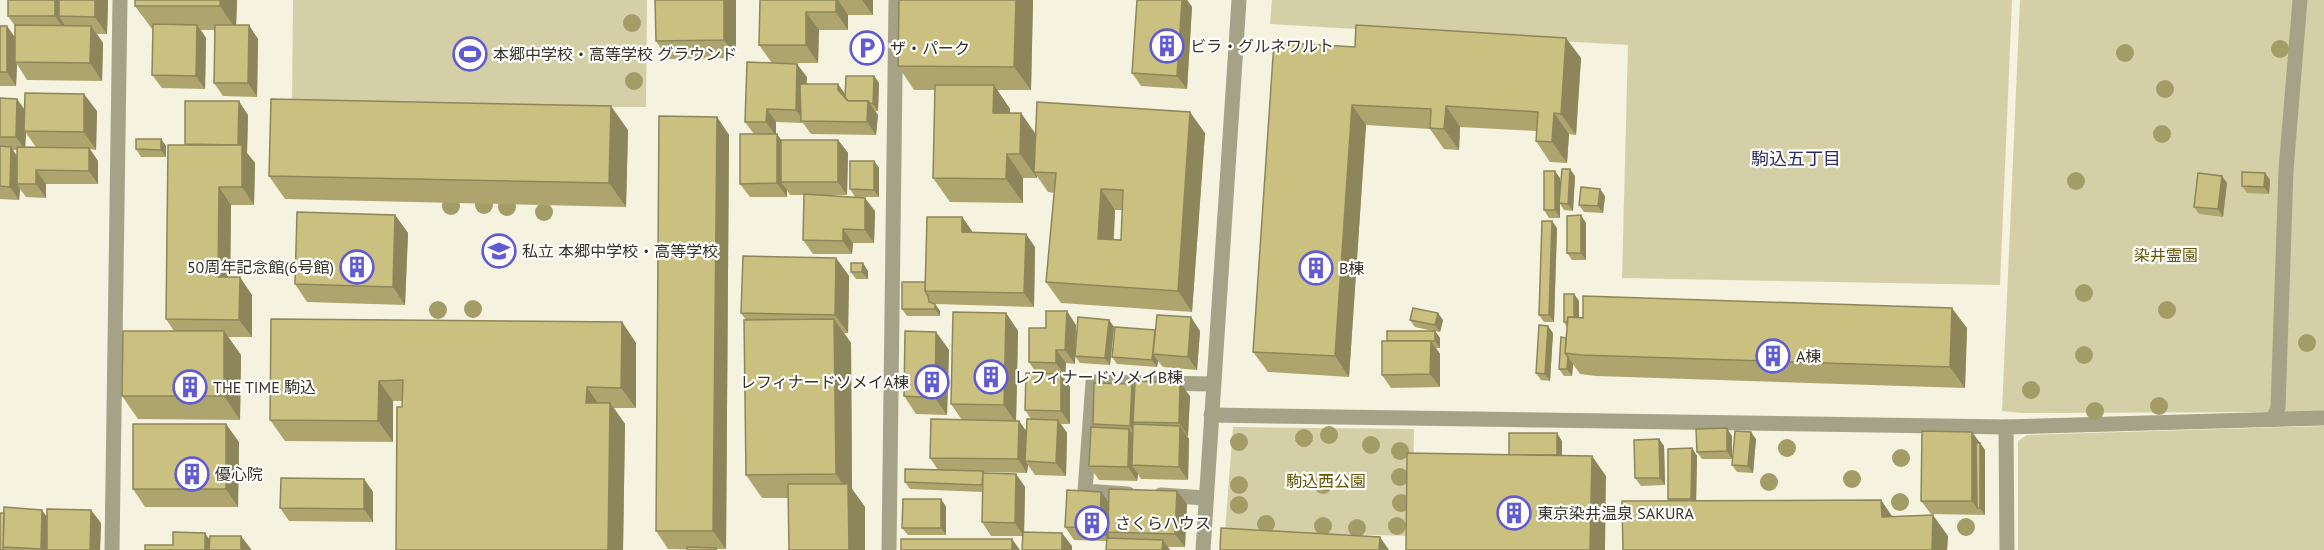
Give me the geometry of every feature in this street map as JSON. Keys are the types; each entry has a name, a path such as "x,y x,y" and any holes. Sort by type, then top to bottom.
{"street":[{"path":"112,550 120,0"},
{"path":"889,550 896,0"},
{"path":"1203,550 1239,0"},
{"path":"2273,419 2277,408 2286,170 2300,0"},
{"path":"1206,498 1085,491 1093,382 1213,384"},
{"path":"1211,415 2006,427 2324,418"},
{"path":"2006,427 2007,550"}],"green space":[{"name":"本郷中学校・高等学校 グラウンド","path":"293,0 647,0 646,107 292,108"},
{"path":"1272,0 2012,0 2000,285 1622,278 1628,45 1270,24"},
{"name":"染井霊園","path":"2020,0 2324,0 2324,412 2021,413 2002,411"},
{"path":"2324,426 2324,550 2018,550 2018,441 2027,435"},
{"name":"駒込西公園","path":"1233,427 1414,429 1412,536 1225,531"}],"building":[{"path":"8,0 55,0 55,16 8,16"},
{"path":"59,0 95,0 95,17 59,16"},
{"path":"135,0 220,0 220,6 135,6"},
{"path":"655,0 724,0 724,40 656,41"},
{"path":"760,0 836,0 836,12 806,12 806,45 759,45"},
{"path":"899,0 1016,0 1014,67 898,66"},
{"name":"ビラ・グルネワルト","path":"1137,0 1182,0 1177,76 1132,73"},
{"path":"153,24 197,25 196,76 152,75"},
{"path":"15,25 91,26 90,63 15,62"},
{"path":"215,25 249,25 248,83 214,83"},
{"name":"B棟","path":"1356,25 1566,38 1561,114 1554,113 1552,142 1536,141 1538,112 1446,106 1444,129 1430,128 1431,109 1352,105 1335,356 1253,352 1274,42 1355,47"},
{"path":"0,26 7,26 7,72 0,72"},
{"path":"747,62 797,64 796,110 767,109 766,122 745,122"},
{"path":"846,76 874,76 873,104 868,101 848,101 845,97"},
{"path":"800,84 838,84 838,90 848,101 868,101 867,122 801,121"},
{"path":"935,85 994,85 993,113 1021,113 1020,154 1007,154 1006,179 933,178"},
{"path":"25,93 84,94 84,132 24,131"},
{"path":"0,98 17,99 16,137 0,137"},
{"path":"271,99 611,106 609,183 269,176"},
{"path":"185,101 239,101 238,145 185,144"},
{"path":"1037,102 1190,112 1178,291 1046,282 1056,173 1034,172","holes":["1101,189 1123,190 1121,240 1098,239"]},
{"path":"659,116 717,117 713,531 656,531"},
{"path":"740,134 777,134 777,183 740,184"},
{"path":"136,139 161,139 161,150 136,149"},
{"path":"781,140 838,140 838,182 781,182"},
{"path":"168,145 242,145 242,187 219,187 218,277 240,277 239,320 166,319"},
{"path":"0,146 11,147 10,187 0,186"},
{"path":"17,147 89,148 89,171 36,170 36,184 17,184"},
{"path":"850,161 874,161 874,190 850,189"},
{"path":"1562,169 1570,169 1568,204 1559,203"},
{"path":"1544,171 1555,171 1555,210 1544,210"},
{"path":"2242,172 2265,173 2264,187 2242,186"},
{"path":"2198,173 2222,176 2218,209 2194,207"},
{"path":"1581,187 1600,189 1598,206 1579,205"},
{"path":"804,194 865,198 865,230 843,229 843,241 803,240"},
{"name":"50周年記念館(6号館)","path":"297,212 395,215 393,287 295,284"},
{"path":"1581,215 1581,253 1567,253 1567,216"},
{"path":"927,217 962,217 962,232 1026,234 1024,293 925,291"},
{"path":"1542,221 1552,221 1549,315 1539,315"},
{"path":"743,256 836,258 835,315 741,313"},
{"path":"851,263 863,263 862,272 851,272"},
{"path":"902,282 925,282 929,302 935,304 935,309 902,309"},
{"path":"1564,294 1574,294 1574,317 1568,317 1567,322 1564,322"},
{"name":"A棟","path":"1583,296 1952,308 1950,367 1565,353 1568,317 1583,318"},
{"path":"1413,308 1438,313 1435,325 1410,320"},
{"path":"1046,311 1067,311 1065,350 1056,350 1056,363 1029,362 1029,328 1046,328"},
{"name":"レフィナードソメイB棟","path":"953,312 1006,313 1004,405 951,404"},
{"path":"1157,315 1191,317 1188,357 1153,354"},
{"path":"1078,317 1109,320 1105,358 1075,356"},
{"path":"271,319 622,322 621,388 587,387 586,403 610,403 608,550 396,550 397,407 402,407 403,380 379,381 378,421 270,420"},
{"path":"834,319 836,474 746,475 744,320"},
{"path":"1539,325 1548,326 1545,374 1536,373"},
{"path":"1115,327 1155,330 1152,360 1112,357"},
{"path":"123,331 224,331 224,396 122,396"},
{"path":"905,331 936,332 935,398 904,396"},
{"path":"1387,331 1435,331 1435,341 1387,341"},
{"path":"1561,337 1566,338 1567,369 1559,369"},
{"path":"1382,341 1431,341 1430,374 1382,375"},
{"path":"1026,373 1061,374 1061,411 1025,410"},
{"path":"1135,381 1180,383 1179,423 1133,422"},
{"path":"1094,383 1132,384 1130,426 1093,424"},
{"path":"931,419 1019,421 1018,459 930,458"},
{"path":"1027,419 1058,420 1056,463 1025,461"},
{"name":"優心院","path":"133,424 226,424 226,489 133,489"},
{"path":"1133,424 1180,426 1179,467 1132,465"},
{"path":"1091,427 1129,429 1128,467 1089,466"},
{"path":"1727,428 1727,451 1697,452 1696,429"},
{"path":"1735,431 1751,432 1748,466 1732,465"},
{"path":"1922,431 1972,432 1972,501 1921,501"},
{"path":"1509,433 1557,433 1557,455 1509,455"},
{"path":"1659,439 1660,478 1635,478 1634,440"},
{"path":"1976,443 1980,443 1980,508 1977,508"},
{"path":"1692,448 1691,499 1668,499 1668,449"},
{"name":"東京染井温泉 SAKURA","path":"1407,453 1592,456 1590,550 1406,550"},
{"path":"905,469 983,471 982,485 905,482"},
{"path":"983,473 1016,474 1015,523 982,522"},
{"path":"281,478 364,479 364,509 280,508"},
{"path":"788,484 848,484 849,550 789,550"},
{"path":"1109,489 1177,491 1175,534 1108,532"},
{"path":"1067,490 1101,492 1100,528 1065,527"},
{"path":"903,499 941,499 941,528 902,528"},
{"path":"1881,500 1882,517 1933,515 1932,550 1623,550 1622,501"},
{"path":"4,507 42,510 41,549 3,547"},
{"path":"47,509 91,510 90,550 47,550"},
{"path":"0,513 4,513 3,550 0,550"},
{"path":"1221,528 1380,537 1379,550 1220,550"},
{"path":"173,532 205,533 205,550 145,550 145,545 173,545"},
{"path":"1023,532 1062,533 1062,550 1022,550"},
{"path":"210,536 241,536 241,550 209,550"},
{"path":"1107,538 1163,540 1162,550 1106,550"},
{"path":"901,539 1012,539 1012,550 901,550"},
{"path":"687,547 716,548 716,550 687,550"}],"place":[{"name":"ビラ・グルネワルト","path":"1167,46"},
{"name":"ザ・パーク","path":"867,48"},
{"name":"本郷中学校・高等学校 グラウンド","path":"470,54"},
{"name":"私立 本郷中学校・高等学校","path":"499,251"},
{"name":"50周年記念館(6号館)","path":"357,267"},
{"name":"B棟","path":"1316,268"},
{"name":"A棟","path":"1773,356"},
{"name":"レフィナードソメイB棟","path":"991,377"},
{"name":"レフィナードソメイA棟","path":"932,382"},
{"name":"THE TIME 駒込","path":"190,387"},
{"name":"優心院","path":"192,474"},
{"name":"東京染井温泉 SAKURA","path":"1514,513"},
{"name":"さくらハウス","path":"1092,523"}],"district":[{"name":"駒込五丁目","path":"1796,158"}]}
